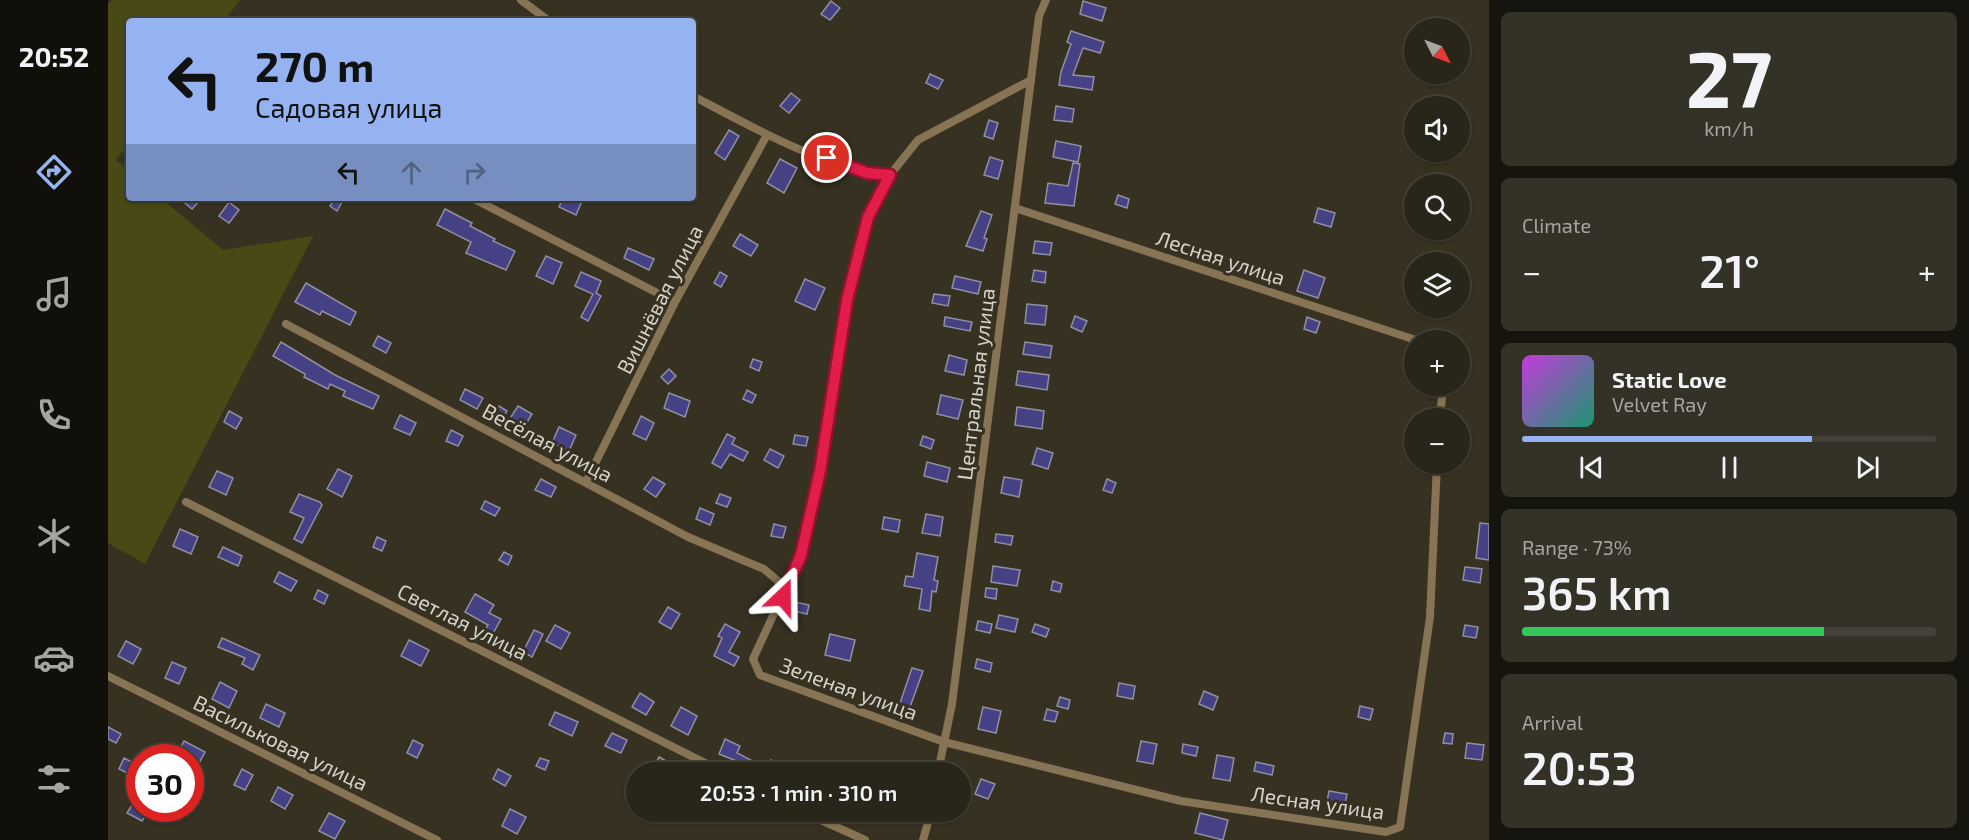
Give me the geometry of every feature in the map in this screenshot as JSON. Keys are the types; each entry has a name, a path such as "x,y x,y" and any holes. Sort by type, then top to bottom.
{"street":[{"path":"521,0 545,18"},
{"name":"Центральная улица","path":"941,762 952,704 1031,80 1040,16 1046,0"},
{"name":"Зеленая улица","path":"944,742 760,675 753,659 801,555 820,471 848,297 868,217 890,175 918,140 1031,80"},
{"path":"696,98 767,135 867,173 890,175"},
{"name":"Вишнёвая улица","path":"586,482 675,302 767,135"},
{"path":"478,201 675,302"},
{"name":"Лесная улица","path":"1015,208 1404,336"},
{"name":"Весёлая улица","path":"286,324 688,537 764,569 778,581 783,597"},
{"name":"Лесная улица","path":"944,742 1181,801 1386,832 1400,827 1430,617 1437,474"},
{"name":"Светлая улица","path":"186,502 703,762"},
{"name":"Васильковая улица","path":"108,676 437,840"},
{"path":"825,822 865,840"},
{"path":"923,840 928,822"}],"shaded area":[{"path":"112,0 240,0 226,18 126,18 126,147 116,160 126,168 126,201 165,201 223,250 313,236 145,564 108,543 108,4"}],"building":[{"path":"831,1 840,8 830,20 821,14"},
{"path":"1083,1 1106,8 1102,21 1080,14"},
{"path":"1071,31 1104,42 1100,53 1083,48 1073,75 1094,77 1092,90 1059,85 1071,44 1067,42"},
{"path":"930,74 943,80 938,89 926,83"},
{"path":"791,93 800,100 789,113 780,106"},
{"path":"1056,106 1074,109 1072,122 1054,120"},
{"path":"989,120 998,123 993,139 984,136"},
{"path":"729,130 739,136 725,160 715,153"},
{"path":"1056,141 1081,146 1078,162 1053,157"},
{"path":"990,157 1003,161 998,179 984,175"},
{"path":"780,159 797,168 784,193 767,183"},
{"path":"1073,163 1080,164 1074,206 1045,203 1048,183 1068,186"},
{"path":"1118,195 1129,199 1127,208 1115,204"},
{"path":"183,201 199,201 192,209"},
{"path":"333,201 342,201 337,211 330,206"},
{"path":"562,201 582,201 576,215 559,207"},
{"path":"229,202 239,210 229,223 219,216"},
{"path":"1318,208 1335,213 1331,227 1314,222"},
{"path":"445,209 472,223 470,226 495,239 493,241 515,251 506,270 466,253 471,242 437,225"},
{"path":"981,211 992,215 984,238 987,239 983,251 966,246"},
{"path":"740,234 758,245 751,256 733,246"},
{"path":"1035,241 1052,243 1050,255 1033,253"},
{"path":"628,248 654,259 649,270 624,258"},
{"path":"546,256 562,263 553,284 536,276"},
{"path":"1034,270 1046,272 1045,283 1032,281"},
{"path":"1304,270 1325,278 1318,298 1297,291"},
{"path":"581,272 601,281 596,293 601,296 588,321 581,317 593,294 575,286"},
{"path":"720,272 727,276 721,287 714,283"},
{"path":"955,276 981,282 978,294 952,288"},
{"path":"805,279 825,288 815,310 795,301"},
{"path":"306,283 356,312 350,325 322,311 320,315 295,302"},
{"path":"934,294 950,296 948,306 932,303"},
{"path":"1027,304 1047,306 1045,325 1025,323"},
{"path":"1075,316 1087,321 1082,332 1071,327"},
{"path":"945,317 972,322 970,331 944,326"},
{"path":"1307,317 1320,322 1316,333 1304,329"},
{"path":"378,336 391,343 386,353 373,346"},
{"path":"281,342 335,375 379,396 373,409 343,396 345,391 330,384 328,389 304,377 305,374 273,356"},
{"path":"1025,342 1052,346 1050,358 1023,354"},
{"path":"949,355 967,360 964,375 945,371"},
{"path":"753,359 762,362 759,371 750,367"},
{"path":"669,369 676,376 668,384 661,377"},
{"path":"1018,371 1049,375 1047,390 1016,385"},
{"path":"465,389 483,398 477,409 460,400"},
{"path":"747,390 756,395 752,403 743,399"},
{"path":"669,393 690,401 685,417 664,408"},
{"path":"941,395 963,400 958,419 937,414"},
{"path":"499,406 507,411 501,421 492,416"},
{"path":"518,406 532,414 523,429 509,420"},
{"path":"1017,407 1044,411 1042,429 1015,425"},
{"path":"229,411 242,418 236,429 224,422"},
{"path":"400,415 416,423 410,435 394,428"},
{"path":"641,416 654,423 646,440 633,434"},
{"path":"559,427 576,435 569,451 552,443"},
{"path":"451,430 463,436 458,446 446,441"},
{"path":"727,434 735,438 732,444 748,452 743,461 730,454 721,468 712,463"},
{"path":"795,435 808,437 806,446 793,444"},
{"path":"923,436 934,440 931,449 920,445"},
{"path":"1037,448 1053,453 1048,469 1032,464"},
{"path":"770,449 784,456 778,468 764,460"},
{"path":"927,462 950,468 947,482 924,476"},
{"path":"338,469 352,476 342,497 327,489"},
{"path":"217,471 233,478 226,495 209,487"},
{"path":"653,477 665,484 656,497 644,489"},
{"path":"1004,477 1022,480 1019,497 1001,493"},
{"path":"541,479 556,487 551,497 535,490"},
{"path":"1107,479 1116,483 1112,493 1103,490"},
{"path":"299,494 320,502 322,505 302,543 294,539 304,518 290,512"},
{"path":"720,494 731,498 727,507 716,503"},
{"path":"485,501 500,508 495,516 481,509"},
{"path":"700,508 714,514 710,525 696,519"},
{"path":"926,514 943,517 940,536 922,533"},
{"path":"884,517 900,520 898,532 882,529"},
{"path":"1480,523 1489,524 1489,560 1476,558"},
{"path":"774,524 786,527 783,538 771,536"},
{"path":"180,529 198,537 191,554 173,546"},
{"path":"996,534 1013,536 1011,545 995,542"},
{"path":"377,537 386,541 382,551 373,547"},
{"path":"223,547 242,556 238,566 218,557"},
{"path":"504,552 512,556 508,565 499,560"},
{"path":"917,553 938,557 934,580 938,581 936,592 932,591 930,611 919,609 922,589 904,586 906,576 913,577"},
{"path":"993,566 1020,570 1017,586 991,582"},
{"path":"1465,567 1482,569 1480,583 1463,580"},
{"path":"279,572 297,581 291,591 274,582"},
{"path":"1053,581 1062,584 1060,592 1051,590"},
{"path":"986,588 997,589 996,599 985,597"},
{"path":"318,590 328,595 324,604 314,599"},
{"path":"475,594 494,605 489,613 501,619 491,637 483,633 488,625 465,612"},
{"path":"795,602 809,605 807,614 794,611"},
{"path":"668,607 680,614 671,629 659,622"},
{"path":"999,615 1018,619 1015,632 996,628"},
{"path":"978,621 992,624 990,633 976,630"},
{"path":"725,624 740,632 729,652 739,657 734,666 714,656 722,638 718,636"},
{"path":"1035,624 1049,629 1046,637 1032,632"},
{"path":"555,625 570,633 561,649 546,641"},
{"path":"1465,625 1478,627 1476,638 1463,636"},
{"path":"534,630 543,634 532,657 523,652"},
{"path":"830,634 855,640 850,661 825,655"},
{"path":"222,638 260,655 253,670 242,664 245,658 218,647"},
{"path":"409,640 429,650 421,666 401,656"},
{"path":"126,641 141,649 133,664 118,656"},
{"path":"977,659 992,663 990,672 975,668"},
{"path":"172,662 186,668 179,684 165,678"},
{"path":"912,668 923,671 910,707 900,703"},
{"path":"220,682 237,691 229,708 212,699"},
{"path":"1119,683 1135,686 1133,699 1117,696"},
{"path":"1204,691 1218,697 1213,710 1199,704"},
{"path":"640,693 654,702 646,715 632,707"},
{"path":"1060,697 1070,700 1068,709 1057,706"},
{"path":"266,704 285,713 279,727 260,718"},
{"path":"1360,706 1373,709 1370,720 1358,717"},
{"path":"681,707 697,716 688,735 671,726"},
{"path":"983,707 1001,711 996,733 978,729"},
{"path":"1047,709 1058,712 1055,722 1044,720"},
{"path":"555,712 578,722 572,736 549,725"},
{"path":"108,727 121,734 116,743 108,739"},
{"path":"612,733 627,740 621,753 605,746"},
{"path":"1445,733 1453,734 1452,744 1443,743"},
{"path":"725,739 740,746 737,753 754,762 739,762 719,754"},
{"path":"413,740 423,745 417,758 407,753"},
{"path":"1141,741 1157,744 1153,764 1137,761"},
{"path":"1467,743 1484,745 1482,760 1465,758"},
{"path":"1183,744 1198,747 1196,756 1182,753"},
{"path":"1217,755 1234,758 1230,781 1213,778"},
{"path":"659,757 668,762 656,762"},
{"path":"124,758 126,759 126,772 119,769"},
{"path":"540,758 549,761 545,770 536,766"},
{"path":"1256,762 1274,766 1272,775 1254,771"},
{"path":"242,769 253,775 245,790 234,785"},
{"path":"498,769 511,776 505,786 493,779"},
{"path":"981,779 995,784 988,799 975,794"},
{"path":"278,787 293,795 285,809 271,801"},
{"path":"1329,791 1347,794 1344,809 1326,807"},
{"path":"510,809 526,817 517,834 502,826"},
{"path":"329,813 345,821 335,839 319,831"},
{"path":"1200,813 1228,820 1223,840 1195,833"}],"route":[{"path":"783,597 801,555 820,471 842,320 868,217 890,175 867,173 827,158"}]}
